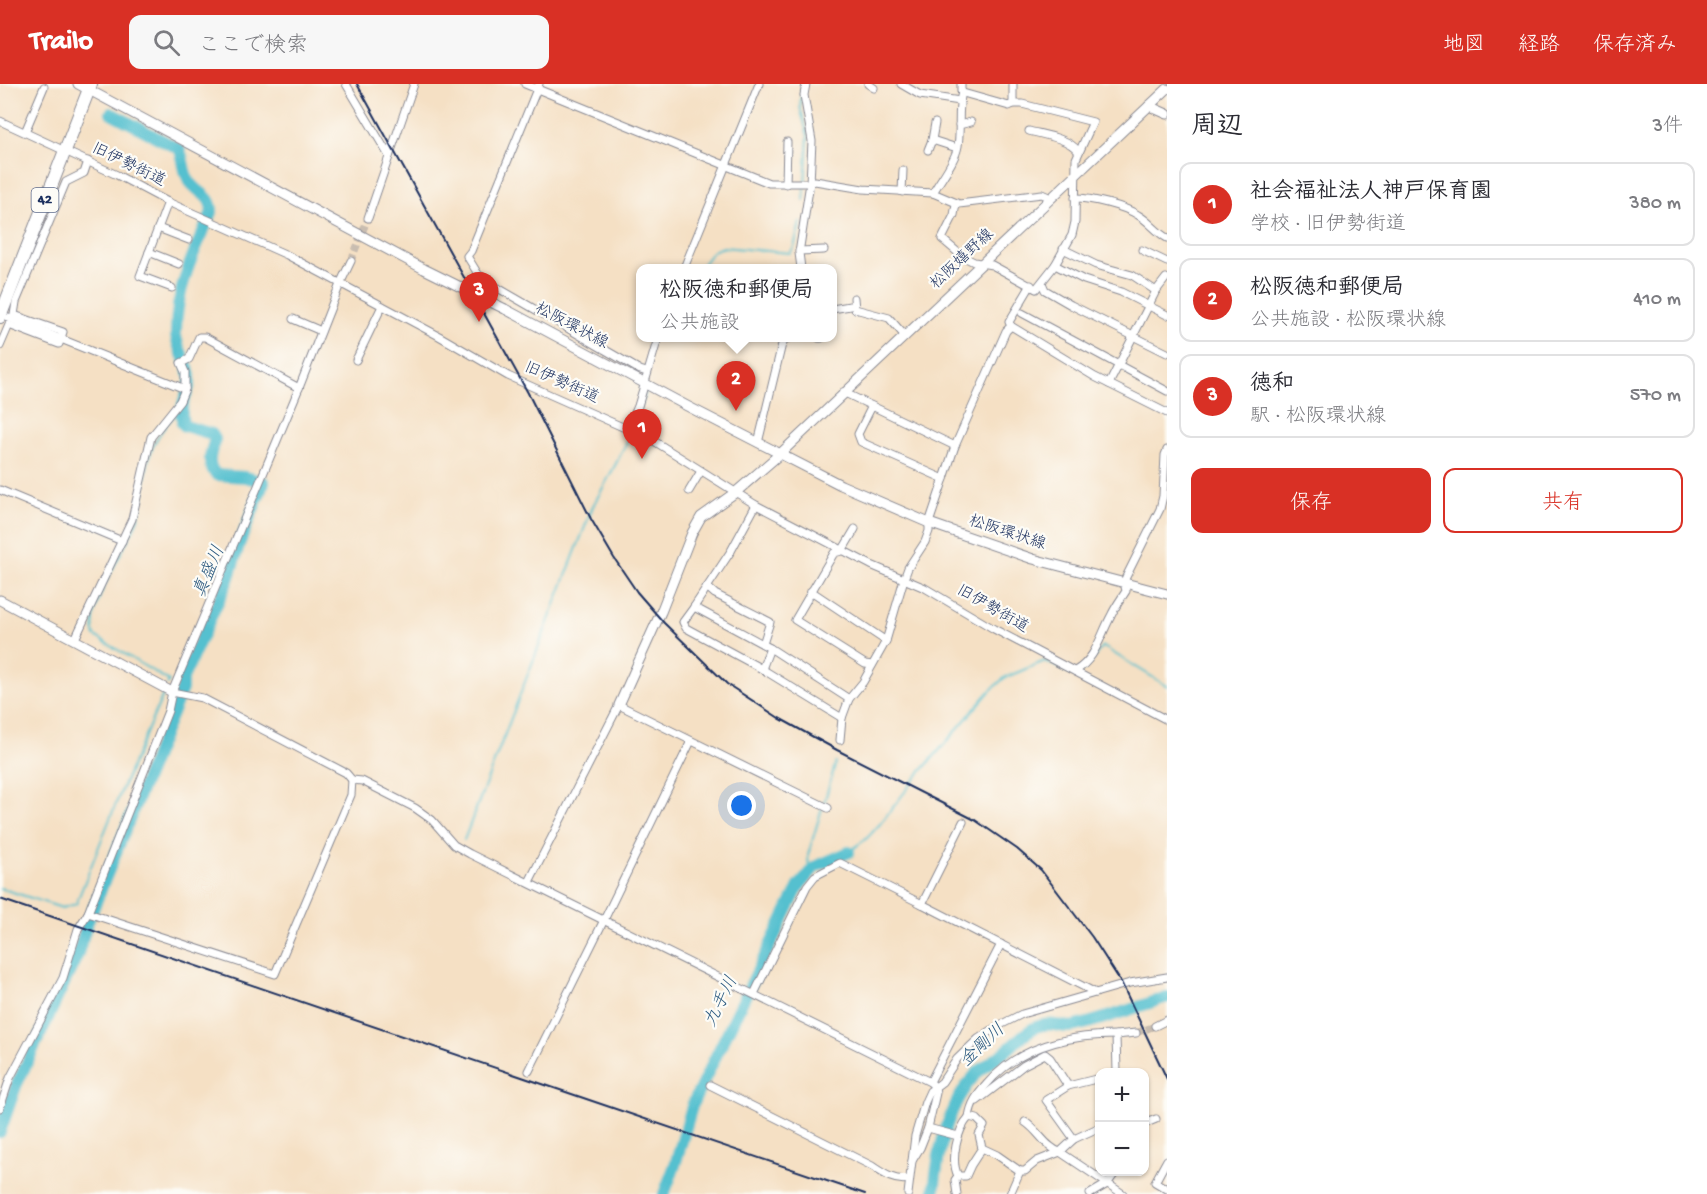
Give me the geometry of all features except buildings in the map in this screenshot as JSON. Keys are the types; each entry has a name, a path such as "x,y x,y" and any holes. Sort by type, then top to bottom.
{"highway":[{"name":"42","path":"5,317 86,86"}],"main road":[{"name":"松阪環状線","path":"86,86 424,269 505,309 840,485 929,523 1033,559 1167,594"},
{"name":"松阪嬉野線","path":"619,705 661,612 692,533 701,517 736,492 781,453 843,392 1167,89"},
{"path":"1149,106 1167,114"},
{"path":"0,600 168,690"}],"street":[{"path":"346,84 389,156"},
{"path":"368,218 414,84"},
{"path":"525,84 538,86 769,183 815,181 863,189 933,193 956,204 1042,194 1051,198"},
{"path":"686,264 759,84"},
{"path":"801,264 799,251 810,183 812,141 804,95 806,84"},
{"path":"901,84 921,94 960,101"},
{"path":"933,193 957,148 961,84"},
{"path":"1013,84 1013,104"},
{"path":"538,86 467,256 478,274 491,284 647,372"},
{"path":"25,132 44,87"},
{"path":"956,204 954,215 942,239 962,256 974,262 992,265 1036,288 1055,265 1072,235 1076,222 1075,176 1078,151 1093,122 1022,105 1009,106 962,92"},
{"path":"982,107 986,99"},
{"name":"旧伊勢街道","path":"0,121 168,202 287,255 508,375 654,441 756,505 842,551 925,588 994,629 1167,720"},
{"path":"959,124 970,122"},
{"path":"928,150 935,123"},
{"path":"1029,131 1064,141 1078,151"},
{"path":"932,140 957,148"},
{"path":"786,184 787,142"},
{"path":"0,346 9,324 59,344 62,339 63,332 14,315 16,302 66,182 84,173 88,162"},
{"path":"902,192 903,170"},
{"path":"1075,198 1115,205 1138,214 1156,232 1167,238"},
{"path":"168,202 140,276 172,288"},
{"path":"158,228 189,240"},
{"path":"1063,249 1096,265 1132,275 1156,291"},
{"path":"799,251 824,250"},
{"path":"1142,250 1167,262"},
{"path":"149,252 179,264"},
{"path":"0,1108 10,1078 63,978 78,929 88,912 168,711 168,690 263,475 351,261"},
{"path":"1055,265 1084,280 1121,292 1167,315"},
{"path":"1109,384 1150,308 1156,291 1167,277"},
{"path":"1042,283 1045,290 1071,305 1167,353"},
{"path":"1031,285 1029,296 1009,322 1011,326 1109,384 1167,413"},
{"path":"854,298 855,309 889,318 905,336"},
{"path":"356,360 382,306"},
{"path":"837,308 849,306"},
{"path":"1022,313 1167,391"},
{"path":"5,317 185,389"},
{"path":"293,319 321,331"},
{"path":"840,740 849,699 863,682 886,641 904,579 929,531 929,523 955,446 1006,332 1011,326"},
{"path":"75,639 132,519 151,437 180,400 185,389 185,372 181,363 189,359 199,338 206,337 299,388"},
{"path":"628,429 638,406 657,342"},
{"path":"758,443 784,342"},
{"path":"843,392 955,446"},
{"path":"872,406 858,434 861,442 944,479"},
{"path":"1075,671 1091,657 1106,636 1111,615 1126,591 1124,582 1160,510 1166,454"},
{"path":"689,491 701,471"},
{"path":"0,490 122,541"},
{"path":"756,505 731,551 683,622 686,628 762,669 843,718"},
{"path":"855,529 842,551 834,553 795,620 865,664 872,665"},
{"path":"707,587 715,594 770,622 762,669"},
{"path":"812,591 886,641"},
{"path":"694,607 767,646 849,699"},
{"path":"168,690 202,698 346,773 352,780 362,781 415,808 432,820 454,845 933,1084 942,1082 964,1052 978,1039 1022,1014 1130,983 1167,977"},
{"path":"529,882 619,705 828,808"},
{"path":"529,1071 691,741"},
{"path":"88,912 275,974 351,795 352,780"},
{"path":"922,904 963,822"},
{"path":"754,994 802,894 815,876 840,863 1096,993"},
{"path":"908,1194 915,1136 925,1102 1001,944"},
{"path":"1155,1026 1167,1020"},
{"path":"957,1194 955,1180 958,1176 956,1152 958,1136 963,1123 969,1117 970,1106 994,1075 1008,1063 1030,1051 1060,1041 1093,1035 1136,1033"},
{"path":"1116,1035 1117,1068"},
{"path":"970,1106 1024,1065 1046,1054 1068,1086"},
{"path":"1074,1139 1046,1100 1068,1086 1095,1079"},
{"path":"912,1161 930,1128 936,1093 933,1084"},
{"path":"710,1085 873,1166 890,1177 902,1181 909,1179"},
{"path":"958,1176 966,1176 982,1148 979,1135 984,1126 977,1119 969,1117"},
{"path":"1149,1122 1156,1119"},
{"path":"1025,1122 1033,1127 1054,1150 1123,1194"},
{"path":"930,1128 958,1136"},
{"path":"982,1148 998,1155 1020,1171 1025,1171 1036,1161 1060,1152 1074,1139 1095,1129"},
{"path":"1167,1160 1155,1182 1167,1189"},
{"path":"1010,1194 1020,1171"},
{"path":"1090,1194 1107,1184 1113,1176"}],"waterway":[{"path":"802,84 800,107 808,136 804,200"},
{"name":"真盛川","path":"0,1132 16,1086 77,956 87,924 182,689 182,680 228,580 240,542 264,482 245,477 217,475 210,463 215,439 212,434 182,423 183,405 190,378 176,335 179,303 187,272 212,212 210,202 187,178 179,149 111,113"},
{"path":"703,264 713,251 723,247 790,253 794,247 800,223"},
{"path":"464,840 593,506 630,435 646,390"},
{"path":"167,685 169,681 95,636 93,623 101,594 137,521 150,453 163,429 182,407"},
{"path":"1080,672 1092,661 1102,646 1167,686"},
{"path":"849,852 880,824 918,775 990,691 1004,678 1045,661 1075,675"},
{"path":"0,888 62,908 76,904 123,786 165,690"},
{"path":"824,803 836,762"},
{"path":"809,872 808,855 822,808"},
{"name":"九手川","path":"664,1194 693,1103 799,886 815,867 849,852"},
{"name":"金剛川","path":"934,1194 945,1131 957,1101 965,1087 979,1071 1036,1027 1047,1024 1076,1026 1167,997"}],"tunnel":[{"path":"351,261 368,218"},
{"path":"1136,1033 1155,1026"}],"railway":[{"path":"357,84 528,393 591,519 637,592 664,623 727,684 779,718 837,750 975,820 1017,849 1041,870 1092,937 1121,982 1167,1079"},
{"path":"0,899 865,1194"}],"place":[{"name":"徳和","path":"479,322"},
{"name":"松阪徳和郵便局","path":"736,411"},
{"name":"社会福祉法人神戸保育園","path":"642,459"}]}
